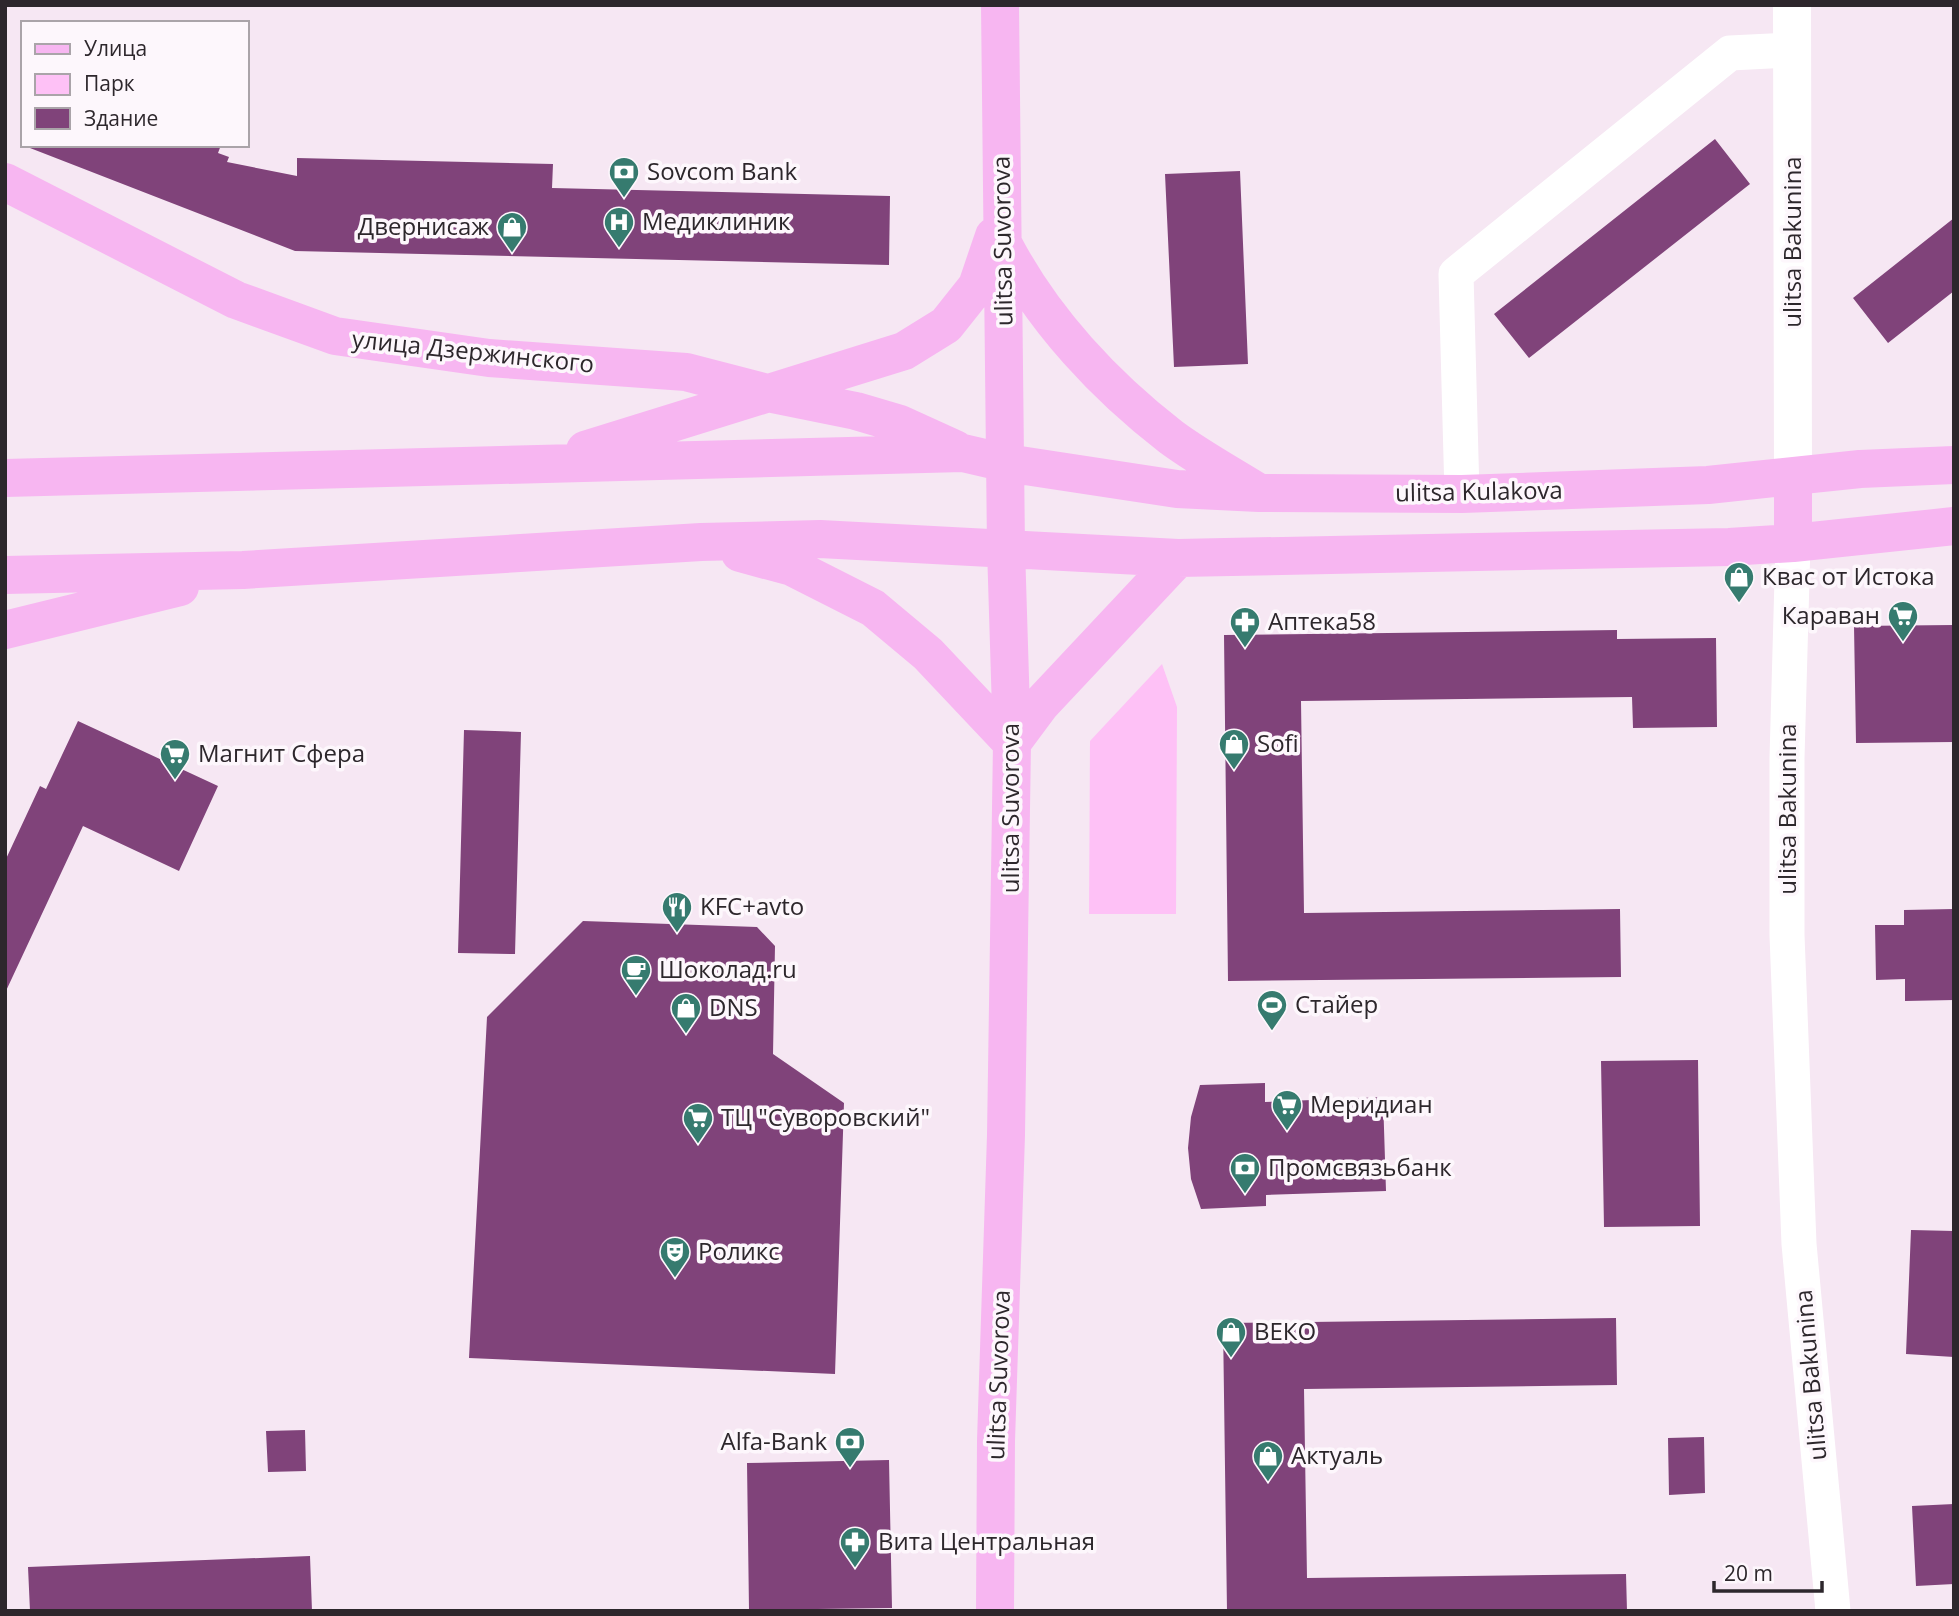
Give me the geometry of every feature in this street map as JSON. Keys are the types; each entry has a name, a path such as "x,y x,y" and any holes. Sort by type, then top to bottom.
{"main road":[{"name":"ulitsa Suvorova","path":"995,1611 996,1441 1006,1109 1012,743 1006,548 1000,5"},
{"name":"улица Дзержинского","path":"5,182 236,300 335,336 489,358 686,372 901,424 963,453"},
{"path":"540,465 904,351 946,325 977,286 1003,207"},
{"path":"1004,245 1023,280 1063,334 1121,394 1174,439 1259,493"},
{"path":"5,478 963,453"},
{"name":"ulitsa Kulakova","path":"963,453 1006,463 1177,489 1259,493 1462,494 1708,485 1860,469 1954,465"},
{"name":"ulitsa Bakunina","path":"1793,477 1793,543"},
{"path":"5,575 243,570 701,542 820,539 1178,558 1729,547 1954,526"},
{"path":"701,542 792,567 873,608 928,654 1012,743 1041,704 1178,558"},
{"path":"5,630 243,570"}],"street":[{"name":"ulitsa Bakunina","path":"1792,5 1793,477"},
{"path":"1462,494 1456,274 1730,53 1792,50"},
{"name":"ulitsa Bakunina","path":"1793,543 1787,758 1787,935 1799,1244 1833,1611"}],"green space":[{"path":"1162,664 1177,707 1176,914 1089,914 1090,741"}],"building":[{"path":"1715,139 1750,184 1529,358 1494,314"},
{"path":"220,147 218,153 229,157 227,162 297,176 297,158 553,164 552,188 890,196 889,265 295,251 30,148"},
{"path":"1240,171 1248,364 1174,367 1165,174"},
{"path":"1954,218 1954,291 1888,343 1853,298"},
{"path":"1954,625 1954,742 1856,743 1854,626"},
{"path":"1617,630 1617,639 1716,638 1717,727 1633,728 1632,697 1301,701 1304,913 1620,909 1621,977 1228,981 1224,635"},
{"path":"78,721 218,786 179,871 83,826 5,993 5,861 40,786 46,789"},
{"path":"464,730 521,732 515,954 458,953"},
{"path":"1954,909 1954,1000 1905,1001 1905,979 1876,980 1875,925 1904,925 1904,910"},
{"path":"583,921 757,927 775,946 773,1054 844,1103 835,1374 469,1358 487,1017"},
{"path":"1698,1060 1700,1226 1604,1227 1601,1061"},
{"name":"Меридиан","path":"1265,1083 1265,1102 1383,1097 1386,1191 1266,1195 1266,1206 1201,1209 1191,1179 1188,1148 1191,1117 1200,1085"},
{"path":"1911,1230 1954,1231 1954,1357 1906,1354"},
{"path":"1616,1318 1617,1385 1304,1389 1307,1578 1626,1574 1627,1611 1227,1611 1223,1323"},
{"path":"305,1430 306,1471 268,1472 266,1431"},
{"path":"1704,1437 1705,1493 1669,1495 1668,1438"},
{"path":"889,1460 892,1608 749,1610 747,1463"},
{"path":"1954,1504 1954,1584 1916,1586 1912,1506"},
{"path":"310,1556 312,1611 30,1611 28,1567"}],"place":[{"name":"Sovcom Bank","path":"624,199"},
{"name":"Медиклиник","path":"619,249"},
{"name":"Двернисаж","path":"512,254"},
{"name":"Квас от Истока","path":"1739,604"},
{"name":"Караван","path":"1903,643"},
{"name":"Аптека58","path":"1245,649"},
{"name":"Sofi","path":"1234,771"},
{"name":"Магнит Сфера","path":"175,781"},
{"name":"KFC+avto","path":"677,934"},
{"name":"Шоколад.ru","path":"636,997"},
{"name":"Стайер","path":"1272,1032"},
{"name":"DNS","path":"686,1035"},
{"name":"Меридиан","path":"1287,1132"},
{"name":"ТЦ \"Суворовский\"","path":"698,1145"},
{"name":"Промсвязьбанк","path":"1245,1195"},
{"name":"Роликс","path":"675,1279"},
{"name":"ВЕКО","path":"1231,1359"},
{"name":"Alfa-Bank","path":"850,1469"},
{"name":"Актуаль","path":"1268,1483"},
{"name":"Вита Центральная","path":"855,1569"}]}
